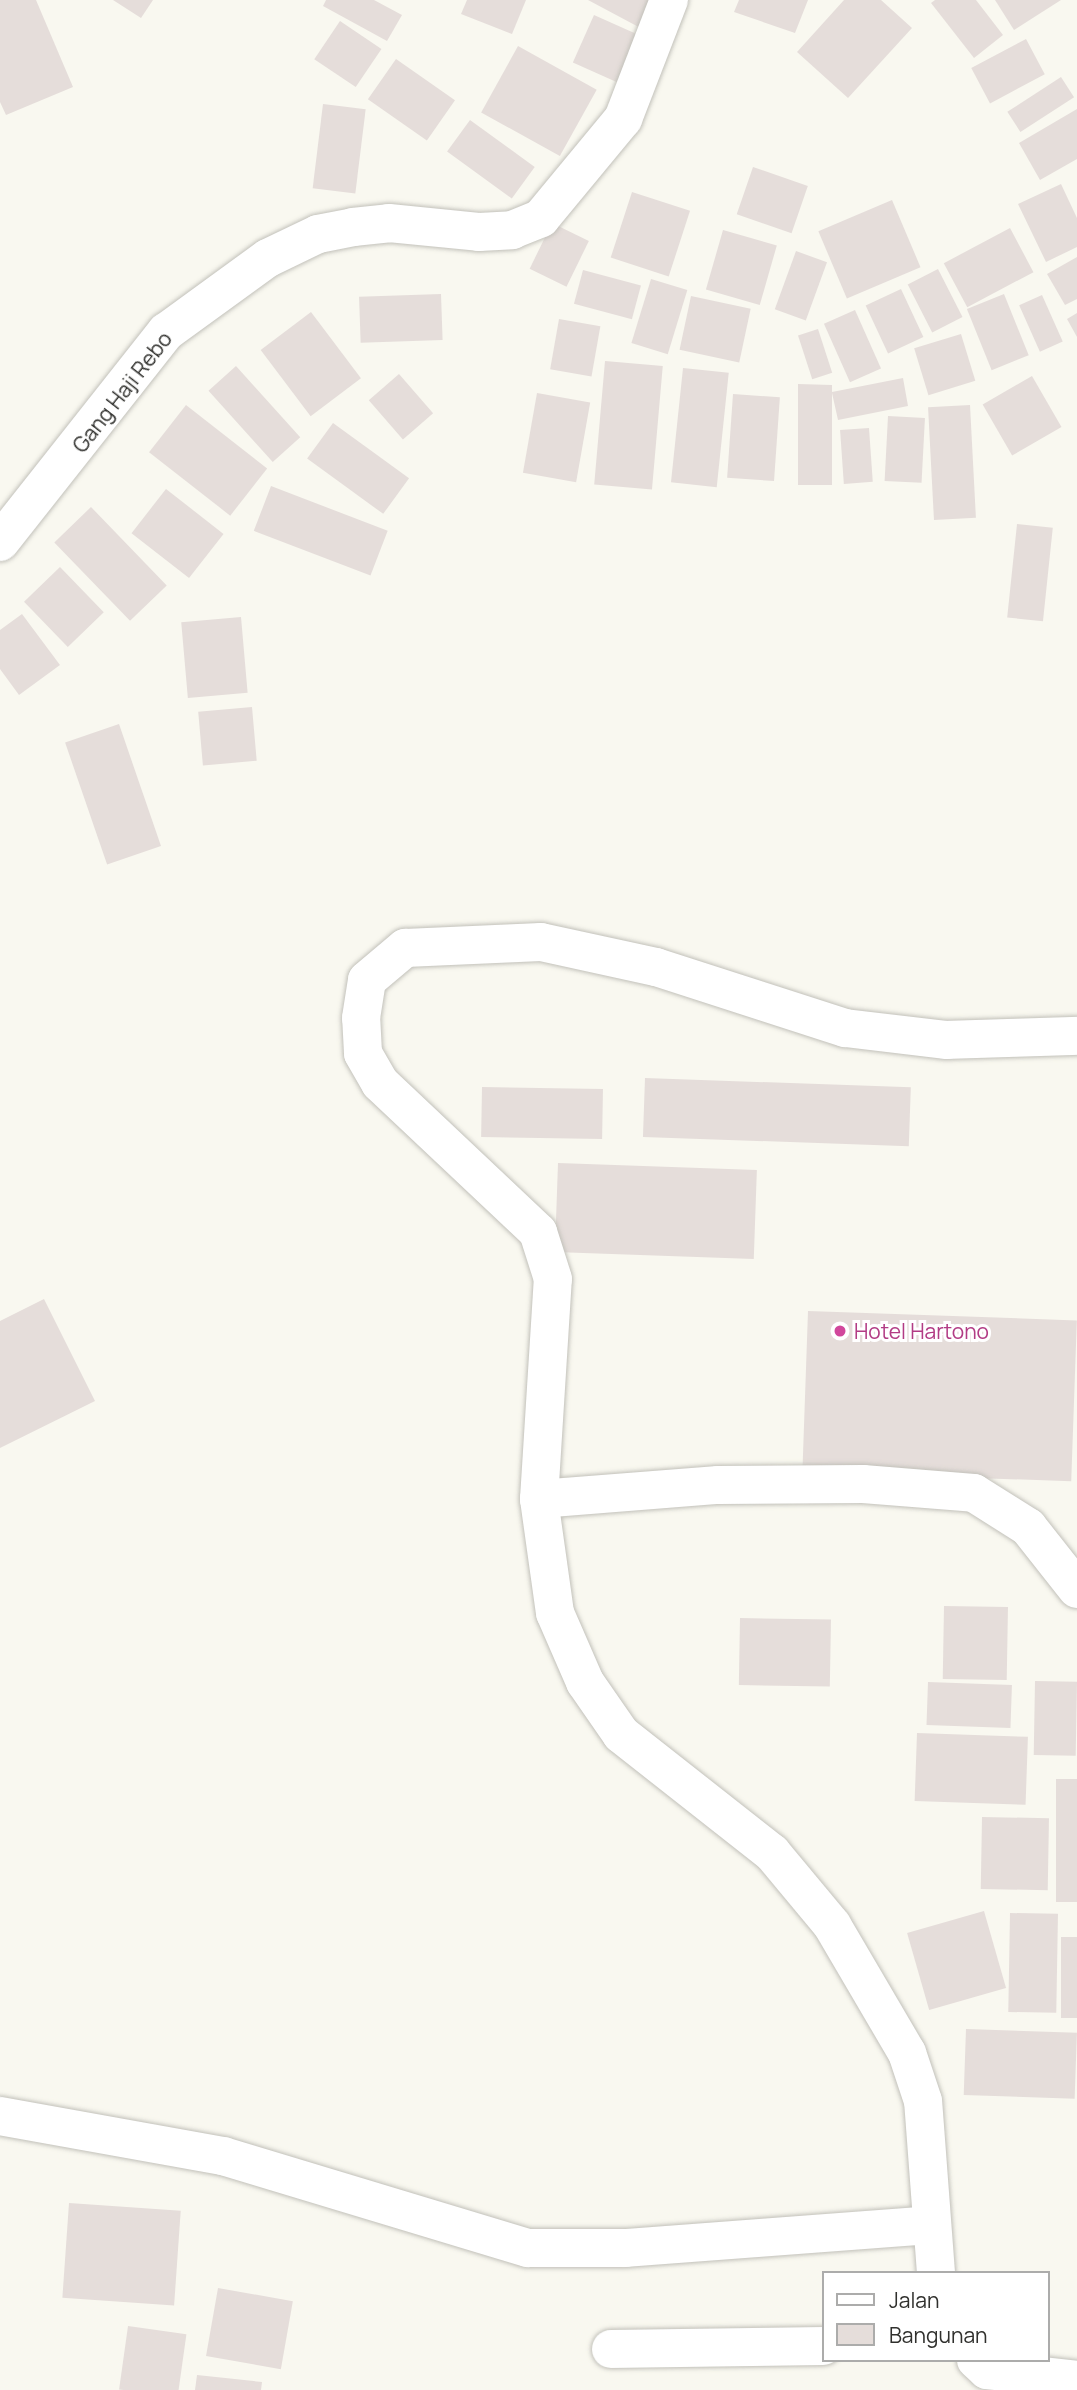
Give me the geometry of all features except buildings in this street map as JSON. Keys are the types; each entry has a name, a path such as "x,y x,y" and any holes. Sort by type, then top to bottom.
{"street":[{"name":"Gang Haji Rebo","path":"0,542 166,332 268,258 318,234 353,227 389,223 479,232 513,230 541,218 624,118 668,0"},
{"path":"936,2271 923,2101 907,2053 832,1925 772,1853 621,1734 585,1682 555,1613 539,1499 553,1279 538,1232 380,1083 363,1053 367,981 405,948 541,942 656,967 845,1028 947,1040 1077,1036"},
{"path":"539,1499 718,1485 936,1488 974,1493 1028,1527 1073,1574"},
{"path":"0,2116 223,2156 528,2248 626,2248 931,2225"},
{"path":"611,2349 822,2346"},
{"path":"978,2362 987,2370 1077,2380"}],"place":[{"name":"Hotel Hartono","path":"840,1331"}]}
